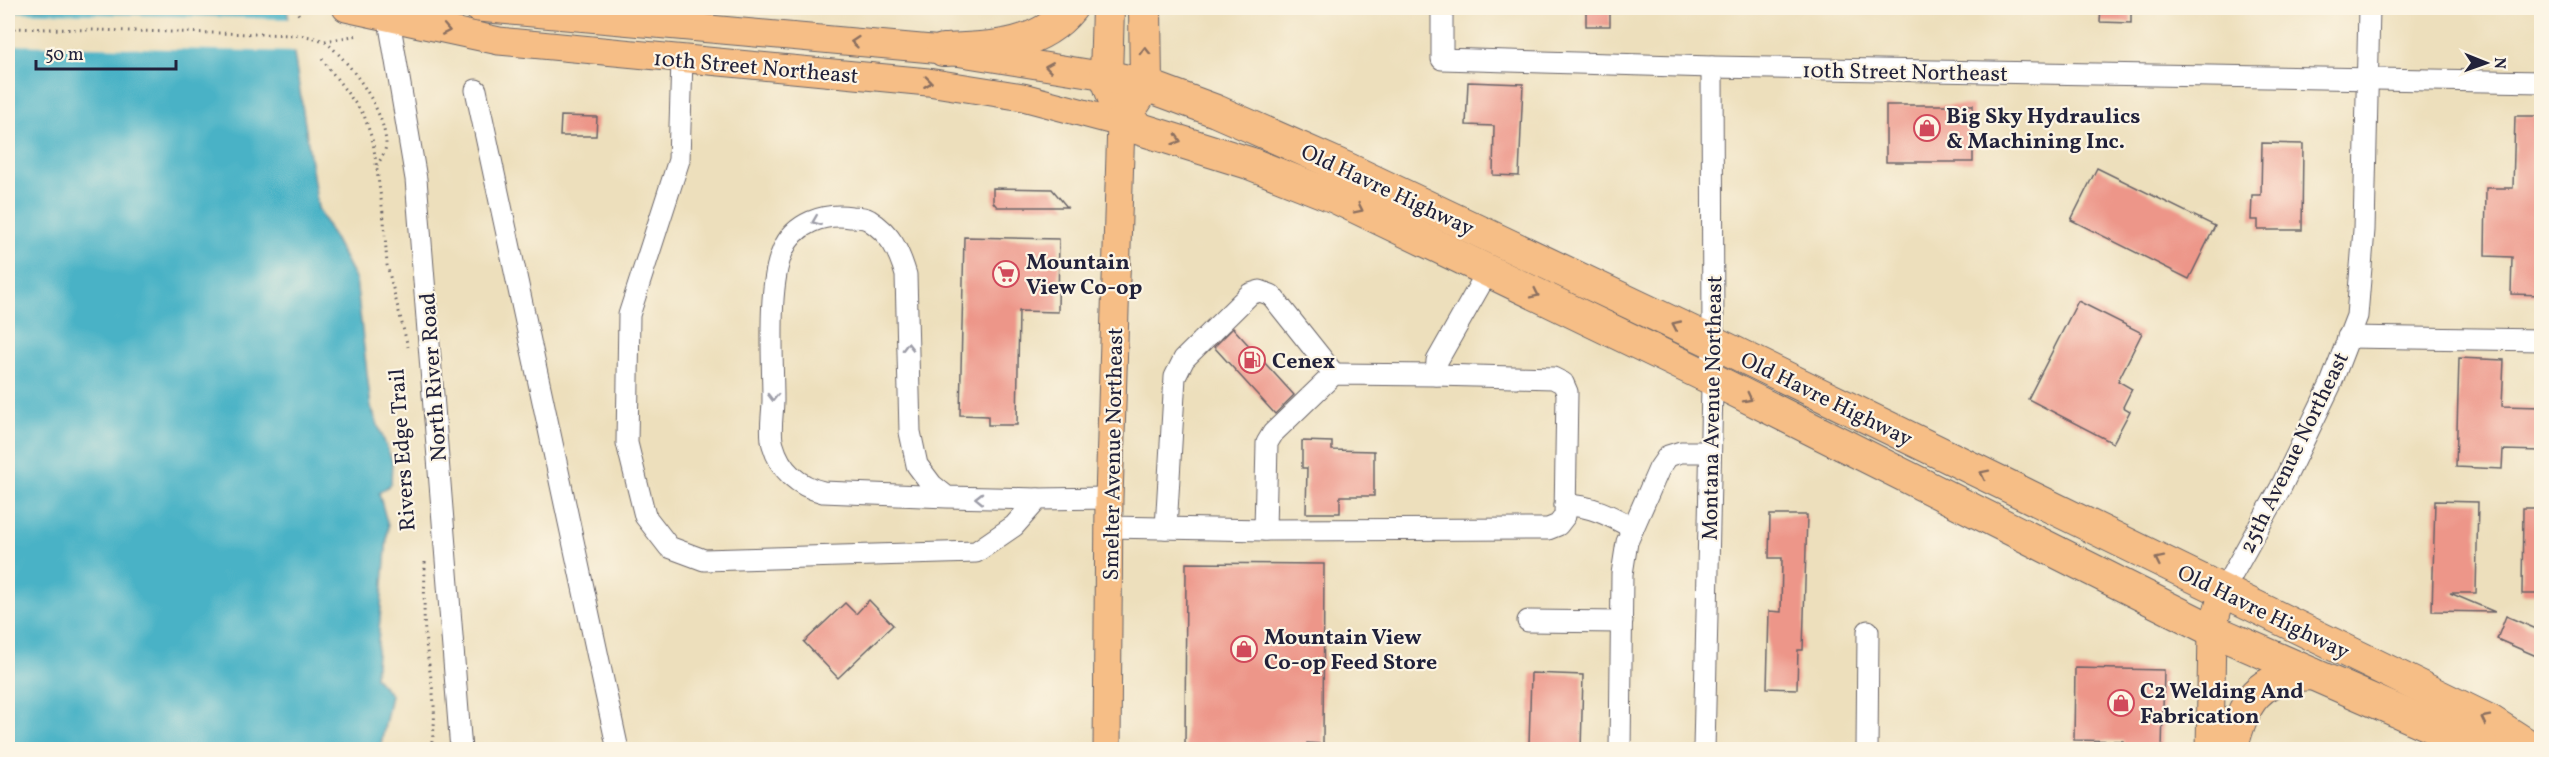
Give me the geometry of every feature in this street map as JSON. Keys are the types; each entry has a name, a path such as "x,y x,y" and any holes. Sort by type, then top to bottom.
{"highway":[{"path":"943,50 994,48 1014,44 1036,36 1052,26 1071,8"},
{"name":"Smelter Avenue Northeast","path":"1108,8 1106,76 1121,123"},
{"path":"1121,123 1146,85 1145,8"},
{"name":"Old Havre Highway","path":"1106,76 1146,85 1216,111 1350,170 1713,342 2490,721 2535,750"},
{"name":"Old Havre Highway","path":"1121,123 1249,163 1324,193 1712,380 2212,630 2486,750"},
{"path":"2231,750 2244,710 2260,690 2280,678 2312,674"}],"main road":[{"name":"10th Street Northeast","path":"346,8 499,41 928,82 1023,98 1121,123"},
{"name":"10th Street Northeast","path":"478,8 943,50 1106,76"},
{"name":"Smelter Avenue Northeast","path":"1107,750 1109,498 1121,123"},
{"name":"25th Avenue Northeast","path":"2210,750 2212,630 2223,591"}],"street":[{"name":"10th Street Northeast","path":"1442,8 1442,59 1712,67 2541,82"},
{"name":"25th Avenue Northeast","path":"2223,591 2281,487 2330,386 2357,316 2364,230 2369,8"},
{"name":"North River Road","path":"389,19 416,179 461,750"},
{"path":"682,59 679,160 629,315 627,443 645,516 669,547 704,560 976,552 1014,526 1038,499"},
{"name":"Montana Avenue Northeast","path":"1704,750 1713,342 1712,67"},
{"path":"476,90 618,750"},
{"path":"947,497 932,485 917,465 910,432 906,275 900,251 885,233 866,219 841,215 820,217 795,231 783,250 774,283 772,444 785,471 806,488 823,492 947,497 1038,499 1109,498"},
{"path":"1436,375 1437,361 1488,271"},
{"path":"1166,528 1175,377 1184,359 1250,294 1260,291 1271,296 1334,374"},
{"path":"2348,337 2541,339"},
{"path":"1109,527 1265,530 1548,529 1558,525 1565,516 1567,392 1563,383 1553,378 1334,374 1273,433 1267,443 1265,530"},
{"path":"1620,750 1622,574 1627,542 1659,469 1668,456 1681,452 1710,452"},
{"path":"1565,505 1580,505 1599,511 1633,528"},
{"path":"1528,621 1622,622"},
{"path":"1867,750 1868,630"}],"path":[{"path":"295,8 300,17"},
{"path":"323,42 389,19"},
{"path":"8,28 299,35 323,42 328,44 349,67 375,103 386,144 376,166"},
{"name":"Rivers Edge Trail","path":"322,59 364,115 373,142 384,220 387,265 408,350"},
{"name":"Rivers Edge Trail","path":"424,552 425,631 435,712 434,735 430,750"}],"water":[{"path":"8,8 287,8 318,208 356,280 371,407 392,461 391,484 379,493 388,526 375,677 391,695 380,749 8,749"}],"pier":[{"path":"8,12 292,19 297,52 8,45"}],"building":[{"path":"1586,8 1610,8 1610,26 1586,26"},
{"path":"2101,8 2131,8 2131,23 2100,22"},
{"path":"1468,82 1523,84 1519,176 1493,175 1494,126 1466,125"},
{"path":"1886,105 1973,105 1973,162 1886,162"},
{"path":"561,116 597,117 596,136 560,136"},
{"path":"2515,116 2541,116 2541,295 2511,294 2512,257 2485,256 2486,188 2513,188"},
{"path":"2262,143 2303,144 2302,230 2258,230 2258,220 2251,220 2252,195 2261,195"},
{"path":"2097,168 2215,226 2189,279 2071,220"},
{"path":"993,188 1052,189 1067,207 997,207 993,202"},
{"path":"964,237 1059,239 1058,312 1019,311 1017,425 988,425 988,416 960,415"},
{"path":"2078,301 2142,333 2118,381 2132,389 2123,407 2130,411 2113,443 2028,399"},
{"path":"1233,328 1294,395 1275,414 1214,347"},
{"path":"2459,358 2504,360 2502,406 2541,407 2541,451 2503,450 2502,469 2456,467"},
{"path":"1302,441 1332,442 1332,450 1374,451 1374,496 1340,496 1340,513 1306,513 1307,468 1302,468"},
{"path":"2435,501 2478,502 2476,593 2450,593 2495,612 2432,611"},
{"path":"2523,508 2541,508 2541,594 2522,594"},
{"path":"1770,515 1807,515 1803,650 1798,650 1797,689 1767,688 1769,611 1781,612 1782,558 1769,558"},
{"path":"1186,563 1324,564 1323,744 1307,743 1307,750 1185,750"},
{"path":"869,600 893,625 838,678 804,642 845,603 856,614"},
{"path":"2506,616 2541,631 2541,658 2497,639"},
{"path":"2075,668 2164,670 2162,750 2123,750 2123,741 2074,740"},
{"path":"1531,673 1583,675 1581,750 1538,750 1538,745 1529,745"}],"place":[{"name":"Big Sky Hydraulics & Machining Inc.","path":"1927,128"},
{"name":"Mountain View Co-op","path":"1006,274"},
{"name":"Cenex","path":"1252,360"},
{"name":"Mountain View Co-op Feed Store","path":"1244,649"},
{"name":"C2 Welding And Fabrication","path":"2121,703"}]}
